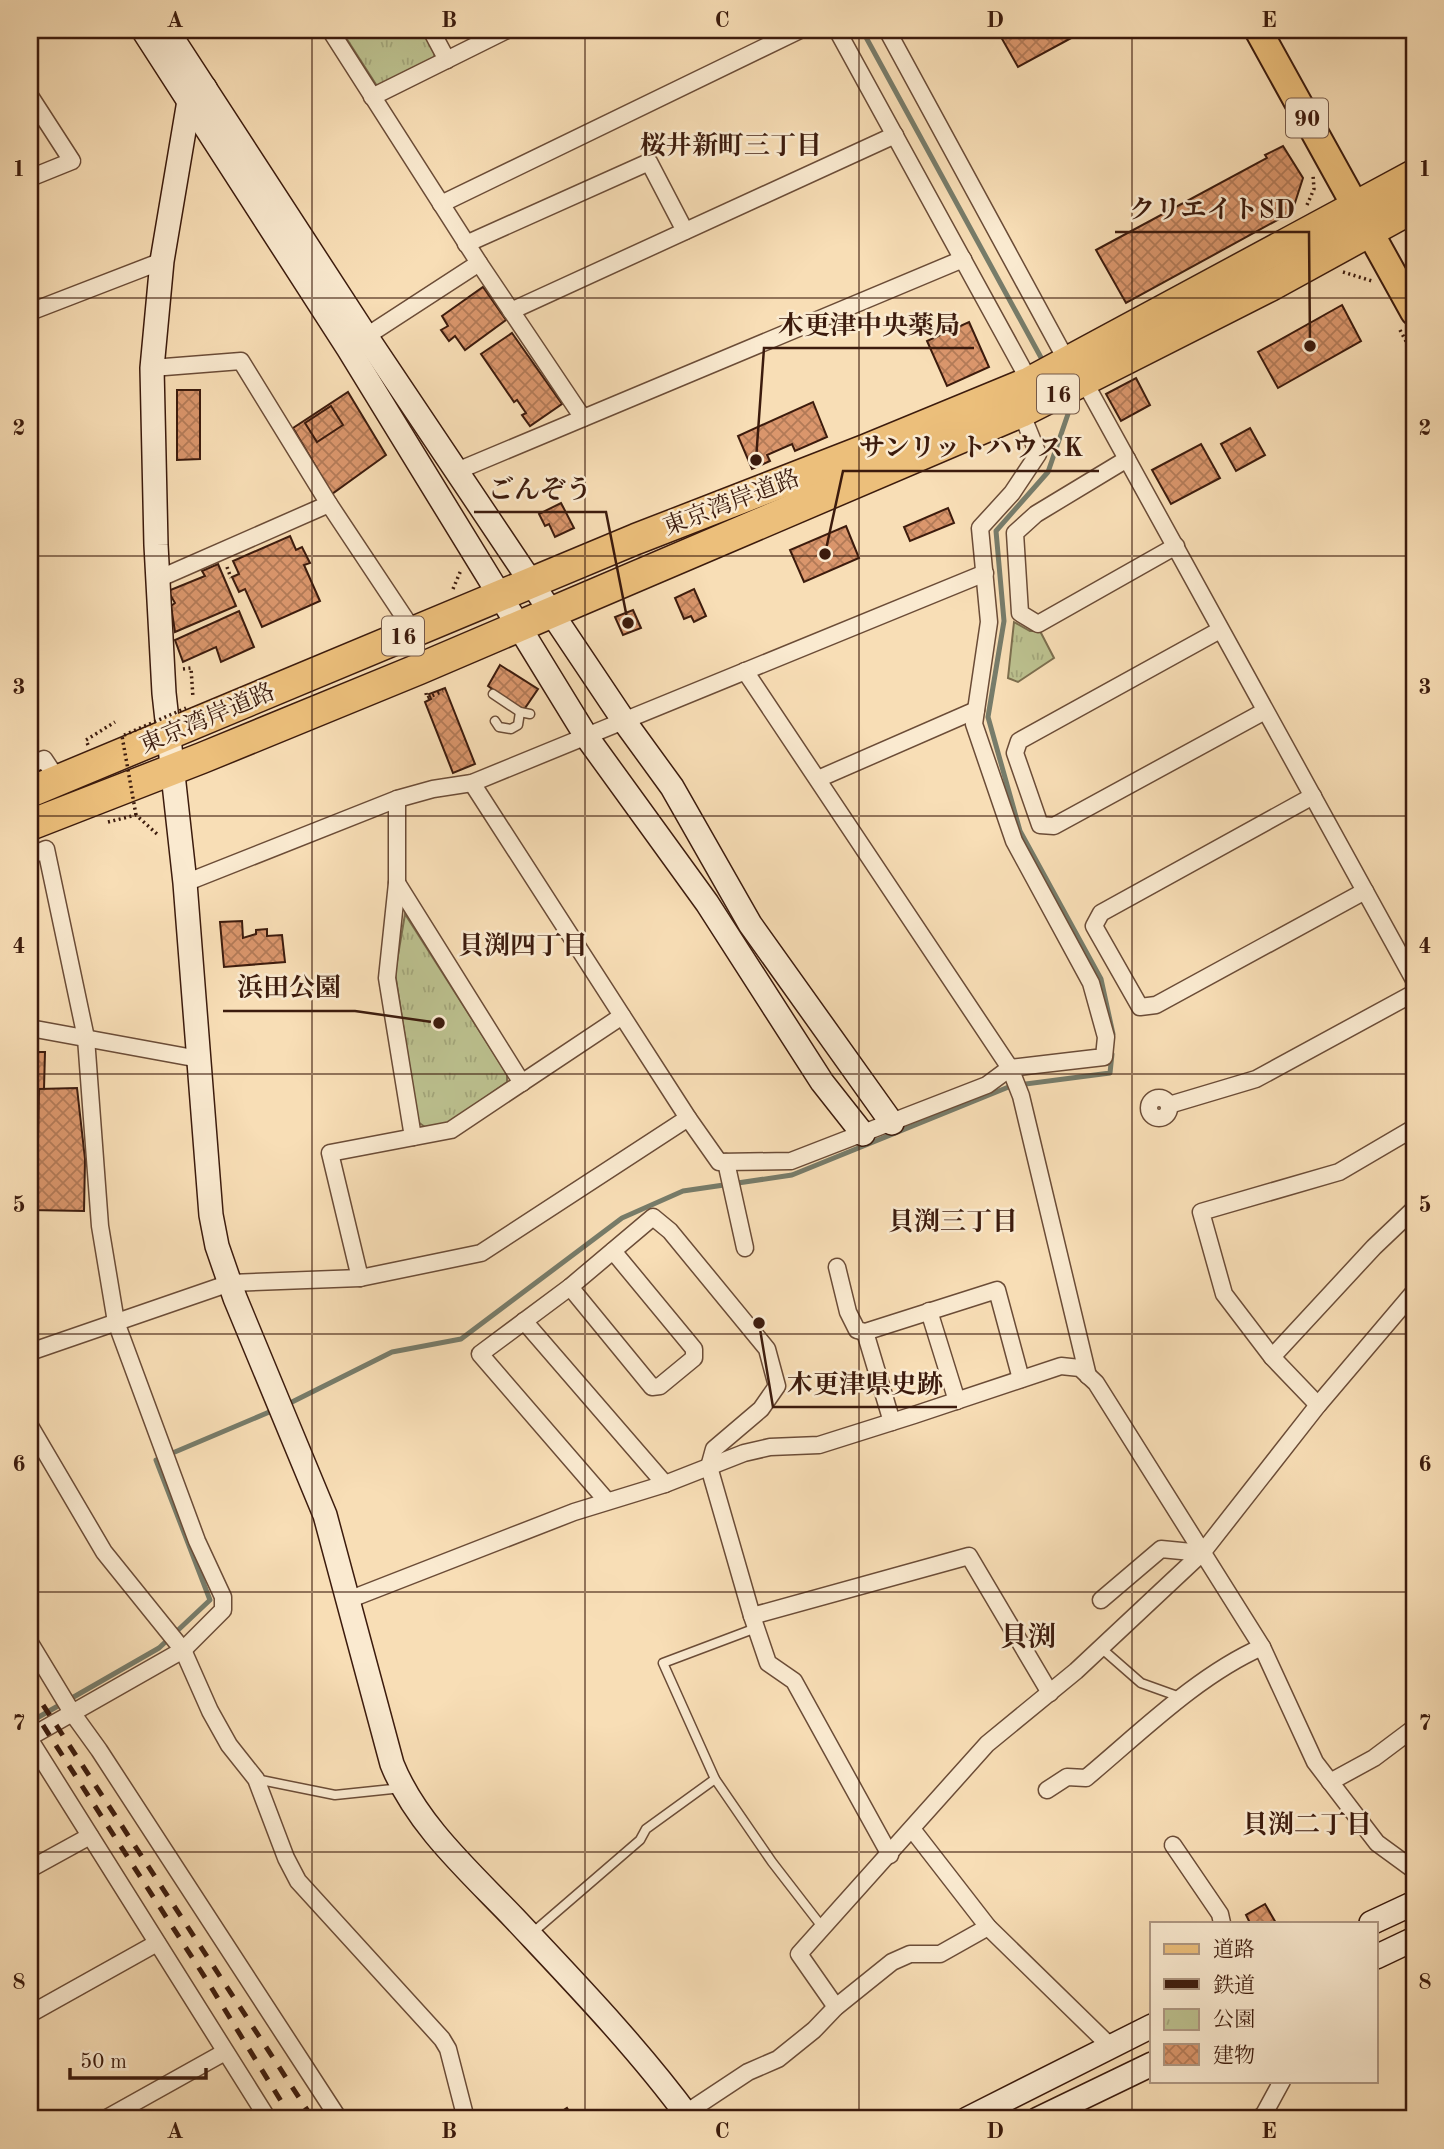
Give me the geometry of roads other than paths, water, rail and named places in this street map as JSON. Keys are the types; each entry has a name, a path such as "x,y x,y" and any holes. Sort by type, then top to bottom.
{"highway":[{"name":"東京湾岸道路","path":"30,825 419,669 1021,412 1076,372 1363,219 1414,175"},
{"name":"東京湾岸道路","path":"1363,219 1414,207"},
{"name":"東京湾岸道路","path":"30,792 531,582 1030,382 1076,372"}],"main road":[{"name":"90","path":"1258,30 1363,219 1405,318"}],"street":[{"path":"144,30 197,94 357,342 499,596 586,736 707,903 822,1082 863,1134"},
{"path":"167,30 197,94 162,261 152,368 158,579 164,693 185,883 211,1215 217,1246 230,1283 325,1515 392,1763 402,1788 448,1848 626,2038 688,2116 748,2072 778,2059 892,1962 910,1954 940,1954 988,1927"},
{"path":"330,30 466,244 583,418"},
{"path":"431,30 447,60"},
{"path":"372,97 507,30"},
{"path":"441,204 800,30"},
{"path":"837,30 1030,382"},
{"path":"887,30 1414,981"},
{"path":"30,96 72,161 30,178"},
{"path":"511,312 895,135"},
{"path":"466,244 649,162 685,231"},
{"path":"457,471 963,259"},
{"path":"30,312 162,261"},
{"path":"357,342 479,263"},
{"path":"357,342 457,471 624,721 672,787 750,924 892,1122"},
{"path":"152,368 241,361 414,632"},
{"path":"472,783 719,1162 791,1161 987,1085 1010,1069 1104,1057 1106,1038 1091,983 1014,841 974,724 989,622 980,528 1012,493 1038,454 1021,412"},
{"path":"1127,459 1036,514 1014,533 1020,613 1038,624 1175,546"},
{"path":"158,579 330,504"},
{"path":"185,883 397,799 433,789 472,783 985,573"},
{"path":"1220,630 1019,741 1015,753 1040,825 1054,827 1265,711"},
{"path":"745,671 1010,1069 1021,1096 1088,1376"},
{"path":"818,779 976,710"},
{"path":"30,765 44,759 58,780"},
{"path":"1313,796 1101,913 1094,926 1140,1007 1156,1005 1365,891"},
{"path":"397,799 397,883 387,978 413,1137"},
{"path":"30,856 46,849 86,1038 100,1226 116,1322 197,1541 222,1597 223,1610 183,1650 30,1739 268,2119"},
{"path":"397,883 522,1083"},
{"path":"1169,1105 1256,1079 1414,993"},
{"path":"360,1278 330,1153 451,1130 622,1016"},
{"path":"30,1028 199,1059"},
{"path":"30,1352 230,1283 360,1278 481,1253 688,1118"},
{"path":"1318,1405 1272,1357 1224,1294 1201,1212 1339,1172 1414,1128"},
{"path":"726,1162 745,1248"},
{"path":"1272,1357 1374,1247 1414,1209"},
{"path":"607,1501 480,1354 570,1287 653,1217 670,1231 767,1349 777,1386 761,1409 713,1449 709,1466 768,1663 794,1681 890,1854"},
{"path":"570,1287 652,1387 660,1386 677,1372 694,1357 694,1349 612,1251"},
{"path":"837,1267 848,1312 857,1330 865,1332 997,1290 1021,1379"},
{"path":"836,2007 799,1954 987,1744 1101,1648 1202,1553 1318,1405 1414,1292"},
{"path":"929,1311 957,1401"},
{"path":"524,1321 665,1484"},
{"path":"865,1332 892,1422"},
{"path":"348,1600 574,1511 665,1484 744,1453 770,1447 819,1444 1061,1366 1080,1368 1096,1383 1262,1647 1315,1762 1377,1843 1414,1870"},
{"path":"30,1426 104,1552 183,1650 229,1745 256,1779 286,1858 298,1881 442,2039 448,2049 466,2119"},
{"path":"1101,1600 1161,1549 1202,1553"},
{"path":"754,1622 970,1556 1050,1693"},
{"path":"30,1643 73,1714 99,1749 339,2119"},
{"path":"1047,1790 1067,1777 1086,1778 1234,1659 1262,1647"},
{"path":"1330,1782 1374,1758 1414,1728"},
{"path":"912,1829 988,1927 1110,2046"},
{"path":"30,1869 90,1836"},
{"path":"1173,1845 1220,1914 1222,1922"},
{"path":"1373,1922 1414,1903"},
{"path":"1378,1956 1414,1939"},
{"path":"30,2014 157,1942"},
{"path":"967,2119 1150,2027"},
{"path":"105,2119 225,2052"},
{"path":"1038,2119 1150,2065"},
{"path":"1258,2119 1264,2114 1281,2082"}],"lane":[{"path":"494,694 520,712 530,714"},
{"path":"495,721 499,727 511,729 518,725 520,712"},
{"path":"754,1622 663,1663 715,1779 772,1862 823,1928"},
{"path":"1101,1648 1141,1683 1183,1698"},
{"path":"256,1779 335,1795 402,1788"},
{"path":"530,1935 640,1840 646,1829 715,1779"}],"waterway":[{"path":"862,30 1044,363"},
{"path":"1062,400 1068,414 1048,472 996,531 1004,621 988,717 1020,831 1101,979 1113,1034"},
{"path":"286,1405 392,1352 461,1339 622,1218 683,1191 792,1175 1011,1086 1110,1073 1112,1054"},
{"path":"30,1722 159,1648 210,1600 156,1460 274,1410"}],"railway":[{"path":"30,1685 313,2119"},
{"path":"30,1705 206,1979 292,2119"}],"place":[{"name":"クリエイトSD","path":"1310,346"},
{"name":"木更津中央薬局","path":"756,460"},
{"name":"サンリットハウスK","path":"825,554"},
{"name":"ごんぞう","path":"628,623"},
{"name":"浜田公園","path":"439,1023"},
{"name":"木更津県史跡","path":"759,1323"}],"district":[{"name":"桜井新町三丁目","path":"731,145"},
{"name":"貝渕四丁目","path":"523,945"},
{"name":"貝渕三丁目","path":"953,1221"},
{"name":"貝渕","path":"1028,1636"},
{"name":"貝渕二丁目","path":"1307,1824"}]}
